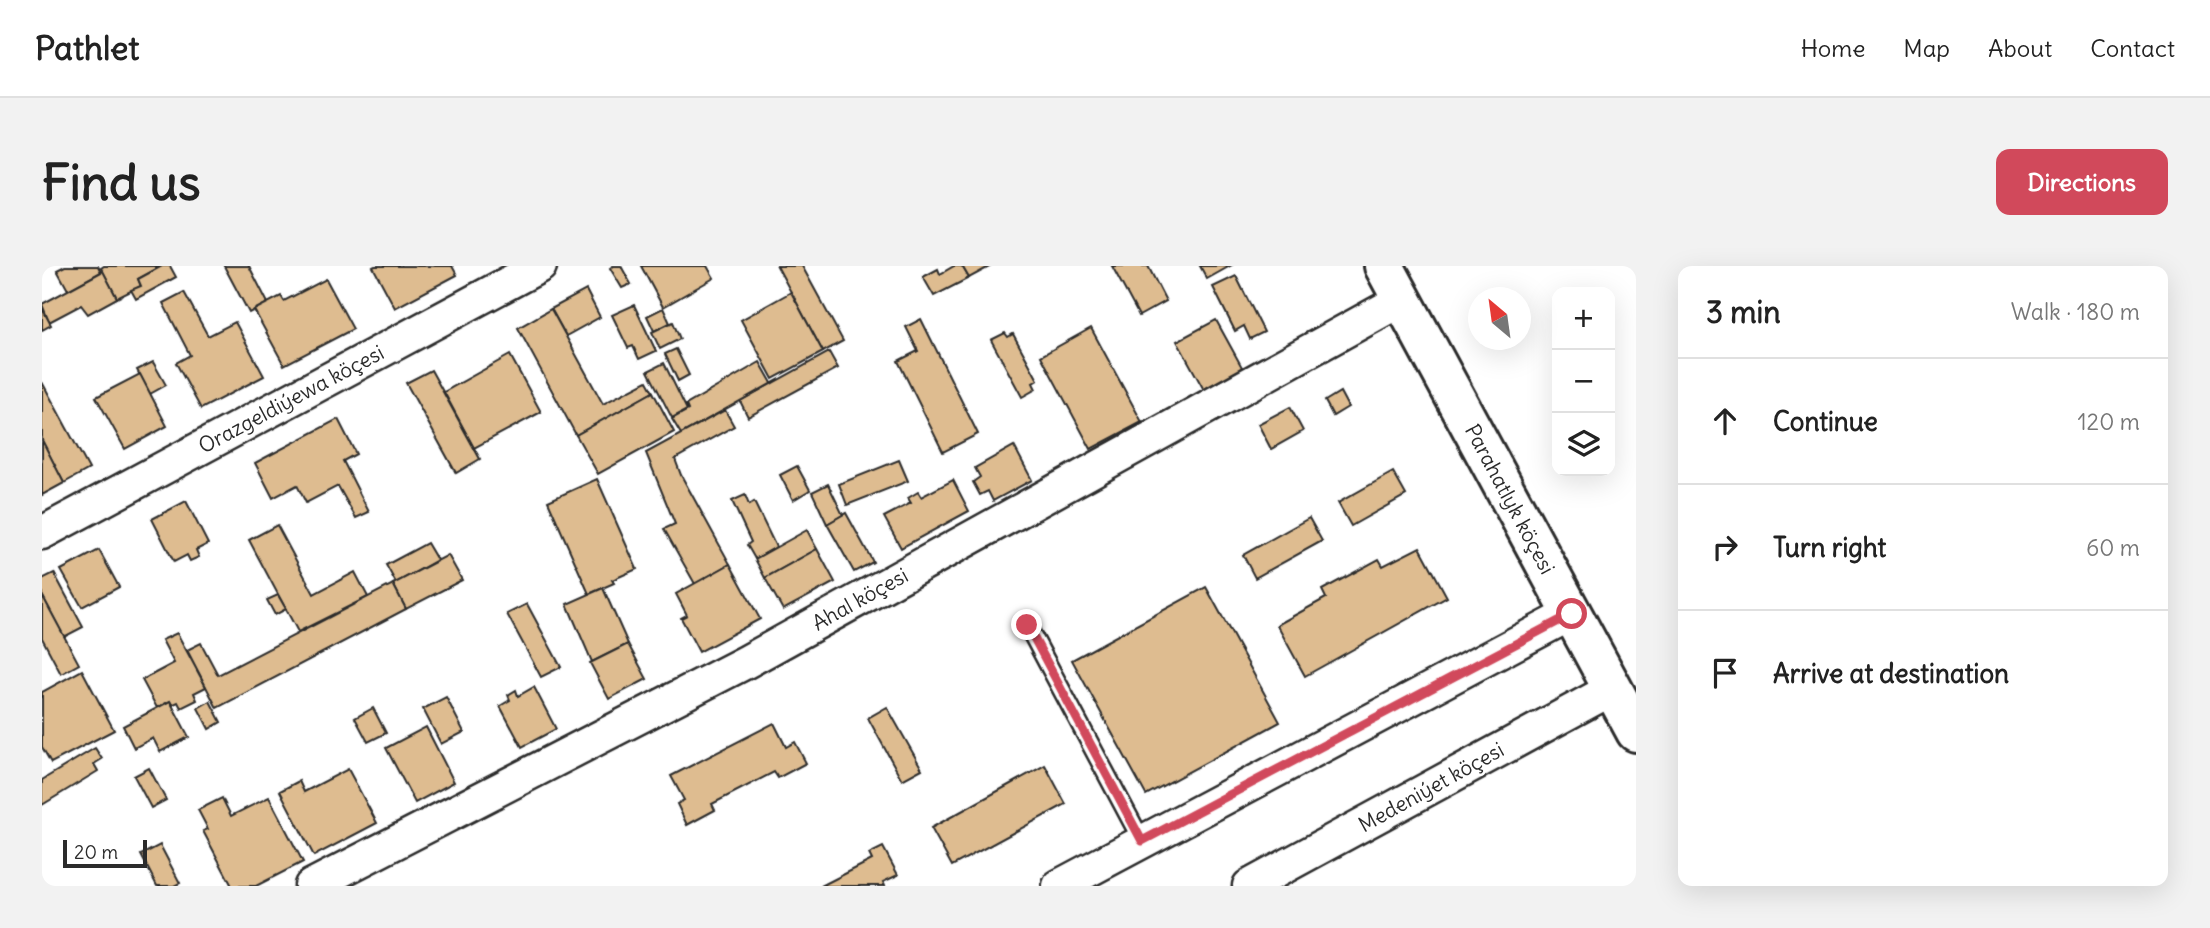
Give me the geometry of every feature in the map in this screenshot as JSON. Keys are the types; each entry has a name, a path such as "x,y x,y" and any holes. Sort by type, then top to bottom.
{"street":[{"name":"Orazgeldiýewa köçesi","path":"42,533 540,266"},
{"name":"Parahatlyk köçesi","path":"1384,266 1636,732"},
{"name":"Ahal köçesi","path":"311,886 746,662 1403,299"},
{"path":"1059,886 1572,614"},
{"name":"Medeniýet köçesi","path":"1249,886 1612,689"}],"lane":[{"path":"1027,625 1142,841"}],"building":[{"path":"65,266 98,266 101,272 68,290 57,270"},
{"path":"162,266 138,279 141,286 117,298 101,268"},
{"path":"162,266 170,266 176,277 136,299 131,290 141,286 138,279"},
{"path":"224,266 249,266 268,303 249,313"},
{"path":"452,266 457,275 395,308 373,267"},
{"path":"621,266 631,284 622,288 610,268"},
{"path":"641,266 707,266 714,278 663,307"},
{"path":"777,266 802,266 843,341 823,352"},
{"path":"954,266 962,266 969,278 934,296 923,277 938,269 940,274"},
{"path":"962,266 991,266 969,278"},
{"path":"1112,266 1148,266 1166,301 1139,316"},
{"path":"1200,266 1230,266 1207,279"},
{"path":"103,271 117,298 88,314 81,305 49,322 42,304"},
{"path":"1236,276 1264,332 1250,339 1244,326 1235,331 1213,287"},
{"path":"326,279 353,329 284,365 254,310 281,296 284,301"},
{"path":"586,290 600,317 566,336 551,309"},
{"path":"184,292 208,336 235,322 264,376 201,409 176,363 190,355 163,303"},
{"path":"791,292 823,352 773,379 741,320"},
{"path":"634,305 656,351 639,359 633,346 628,348 612,315"},
{"path":"42,308 51,325 42,330"},
{"path":"663,308 670,323 654,331 647,316"},
{"path":"551,309 603,404 647,381 653,392 576,435 518,328"},
{"path":"921,319 978,434 943,452 898,361 918,351 906,327"},
{"path":"1216,320 1243,369 1204,390 1177,341"},
{"path":"673,322 680,339 660,349 652,332"},
{"path":"1091,328 1142,422 1091,449 1041,356"},
{"path":"1005,333 1008,337 1013,334 1038,380 1033,383 1036,389 1022,397 991,340"},
{"path":"676,349 689,375 678,381 665,354"},
{"path":"829,352 838,368 748,417 740,401"},
{"path":"510,355 541,412 474,448 444,392"},
{"path":"153,362 166,385 150,394 137,370"},
{"path":"760,362 772,383 681,434 672,419 688,410 686,405"},
{"path":"664,363 687,410 672,418 648,371"},
{"path":"431,370 480,459 456,473 406,383"},
{"path":"140,374 167,426 125,449 96,397"},
{"path":"42,382 89,469 64,483 42,441"},
{"path":"653,392 674,432 598,474 576,435"},
{"path":"1340,392 1348,407 1333,416 1325,401"},
{"path":"1290,407 1303,431 1271,449 1258,424"},
{"path":"725,410 734,426 675,459 681,475 730,564 695,584 664,529 675,524 646,453"},
{"path":"338,419 356,454 343,461 369,512 356,518 338,486 306,503 297,485 273,498 255,463"},
{"path":"42,443 64,483 42,495"},
{"path":"1014,446 1032,480 993,501 988,491 980,495 973,482 980,477 975,468"},
{"path":"899,460 908,481 847,505 839,484"},
{"path":"797,466 810,490 793,500 780,475"},
{"path":"1393,472 1406,495 1351,526 1338,503"},
{"path":"597,479 637,569 589,594 548,501"},
{"path":"953,480 969,511 901,548 884,517 911,503 908,498 918,492 921,497"},
{"path":"828,484 843,515 827,524 812,492"},
{"path":"745,495 749,505 754,502 776,547 755,559 747,545 751,542 732,501"},
{"path":"186,501 208,544 196,550 199,557 190,561 187,555 174,562 152,519"},
{"path":"846,513 873,562 854,572 827,524"},
{"path":"1309,518 1322,541 1255,578 1243,555"},
{"path":"277,525 314,594 355,572 368,597 298,632 249,540"},
{"path":"807,530 817,549 765,578 755,559"},
{"path":"427,543 437,560 396,583 386,565"},
{"path":"1420,547 1447,597 1305,676 1277,625 1326,598 1322,590 1379,559 1383,566"},
{"path":"817,549 835,582 783,610 765,578"},
{"path":"99,550 119,587 82,607 61,570"},
{"path":"448,555 462,580 406,609 393,584"},
{"path":"730,564 760,619 699,652 681,618 687,615 676,594"},
{"path":"54,573 83,627 64,637 42,595 42,579"},
{"path":"393,584 406,609 217,708 187,650 201,643 218,675"},
{"path":"1206,587 1280,722 1146,795 1072,660"},
{"path":"603,588 628,644 592,662 567,604"},
{"path":"42,595 79,664 61,674 42,638"},
{"path":"278,595 286,609 275,615 267,600"},
{"path":"527,604 561,667 541,677 507,614"},
{"path":"177,633 206,687 194,693 197,700 181,708 178,702 172,705 170,701 157,708 142,680 174,663 162,640"},
{"path":"628,644 647,679 609,699 590,663"},
{"path":"82,670 114,730 51,763 42,747 42,692"},
{"path":"534,687 556,729 522,747 500,706 510,700 508,695 516,690 518,696"},
{"path":"446,697 464,732 441,744 423,709"},
{"path":"170,701 189,737 160,752 153,738 134,748 123,726"},
{"path":"210,701 221,722 209,729 198,708"},
{"path":"887,707 922,769 902,780 868,718"},
{"path":"373,708 386,733 368,742 355,718"},
{"path":"774,723 786,747 795,742 806,763 778,778 774,772 712,804 715,810 687,825 677,804 684,800 671,776"},
{"path":"426,727 454,782 415,803 386,748"},
{"path":"95,748 102,759 94,764 98,771 42,805 42,780"},
{"path":"1045,765 1066,804 952,866 931,828"},
{"path":"149,768 166,800 151,808 134,776"},
{"path":"348,769 377,823 314,856 280,791 299,781 304,792"},
{"path":"269,797 303,862 256,886 232,886 203,831 208,829 198,810 222,798 231,816"},
{"path":"160,845 180,883 174,886 157,886 141,855"},
{"path":"883,847 898,875 883,882 885,886 821,886 872,860 869,854"}],"route":[{"path":"1027,625 1142,841 1572,614"}]}
